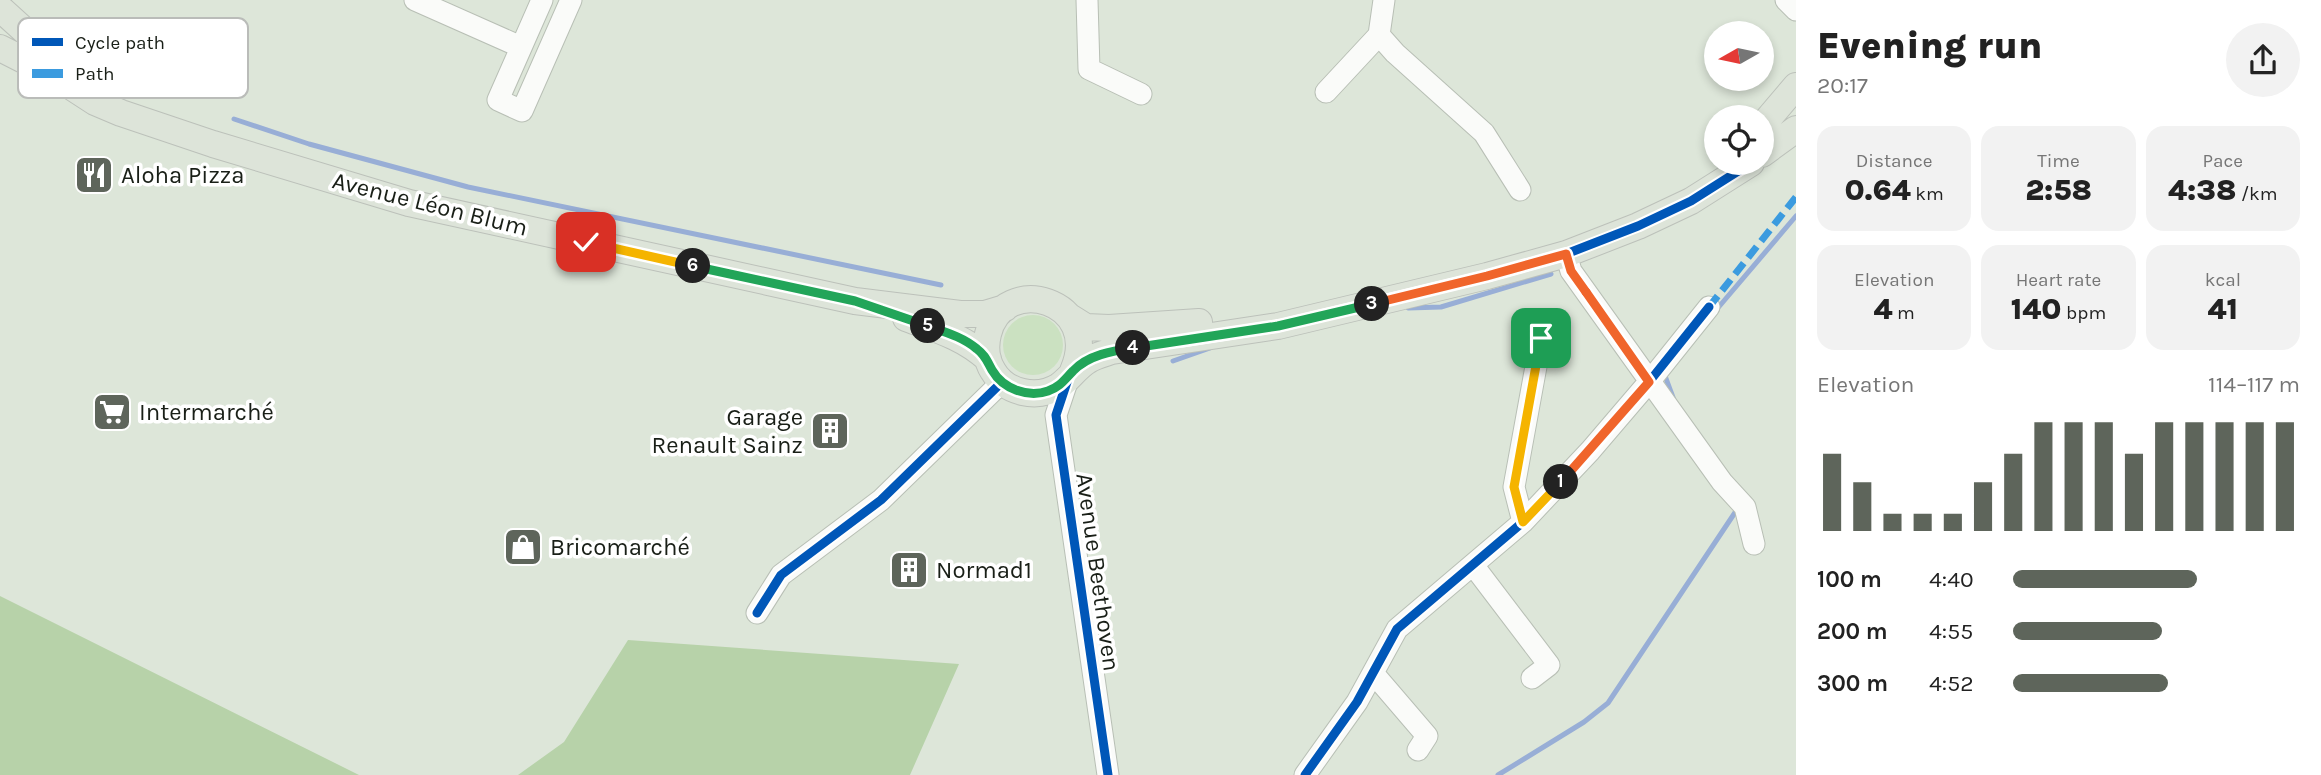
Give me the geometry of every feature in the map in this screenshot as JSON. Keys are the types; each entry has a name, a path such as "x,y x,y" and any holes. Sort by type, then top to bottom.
{"main road":[{"name":"Avenue Léon Blum","path":"2,9 18,24"},
{"name":"Avenue Léon Blum","path":"0,48 18,57"},
{"path":"1774,112 1796,86"},
{"name":"Avenue Léon Blum","path":"89,98 121,113 213,144 409,203 855,301 960,314 985,314 1005,308"},
{"name":"Avenue Léon Blum","path":"118,98 213,144"},
{"path":"1774,145 1796,129"},
{"path":"1704,173 1632,214 1565,239 1263,312 1192,323 1097,328 1086,327 1060,307 1039,300 1018,302 1005,308 995,318 986,345 988,359 993,371 1012,387 1034,393 1047,391 1060,385 1089,359 1112,351 1278,326 1487,276 1566,254 1638,226 1691,201 1732,175"},
{"name":"Avenue Léon Blum","path":"855,301 954,335 974,346 988,359"},
{"path":"1070,317 1080,344 1079,358 1071,374"}],"street":[{"path":"415,0 521,47"},
{"path":"542,0 498,100 522,111 571,0"},
{"path":"1087,0 1088,69 1141,94"},
{"path":"1326,92 1379,35 1384,0"},
{"path":"1786,0 1796,10"},
{"path":"1379,35 1395,53 1484,134 1520,190"},
{"path":"1566,254 1571,271 1649,382 1722,482 1745,508 1754,544"},
{"path":"1305,775 1357,702 1397,629 1523,522 1649,382 1709,307"},
{"path":"1523,522 1514,487 1543,328"},
{"name":"Avenue Beethoven","path":"1071,374 1056,415 1108,775"},
{"path":"757,613 781,575 881,500 1012,387 1056,415"},
{"path":"1473,565 1549,665 1532,678"},
{"path":"1373,673 1427,736 1418,750"}],"green space":[{"path":"1027,315 1039,315 1058,328 1063,345 1061,357 1050,370 1039,375 1027,375 1008,362 1003,351 1003,339 1016,320"},
{"path":"0,596 359,775 0,775"},
{"path":"628,640 959,664 910,775 518,775 564,742"}],"waterway":[{"path":"234,119 309,144 468,187 941,285"},
{"path":"1717,309 1796,216"},
{"path":"1408,308 1441,307 1551,274"},
{"path":"1173,361 1210,348"},
{"path":"1664,373 1674,400"},
{"path":"1498,775 1584,722 1608,703 1736,511"}],"marked path":[{"path":"1709,307 1796,197"}],"cycle path":[{"path":"1182,341 1278,326 1487,276 1566,254 1638,226 1691,201 1732,175"},
{"path":"1305,775 1357,702 1397,629 1523,522 1590,451 1709,307"},
{"path":"1069,376 1056,415 1108,775"},
{"path":"757,613 781,575 881,500 1002,382"}],"place":[{"name":"Aloha Pizza","path":"94,175"},
{"name":"Intermarché","path":"112,412"},
{"name":"Garage Renault Sainz","path":"830,431"},
{"name":"Bricomarché","path":"523,547"},
{"name":"Normad1","path":"909,570"}],"route":[{"path":"586,242 855,301 954,335 974,346 988,359 1002,382 1021,392 1034,393 1060,385 1089,359 1112,351 1278,326 1487,276 1566,254 1571,271 1649,382 1523,522 1514,487 1541,338"}]}
